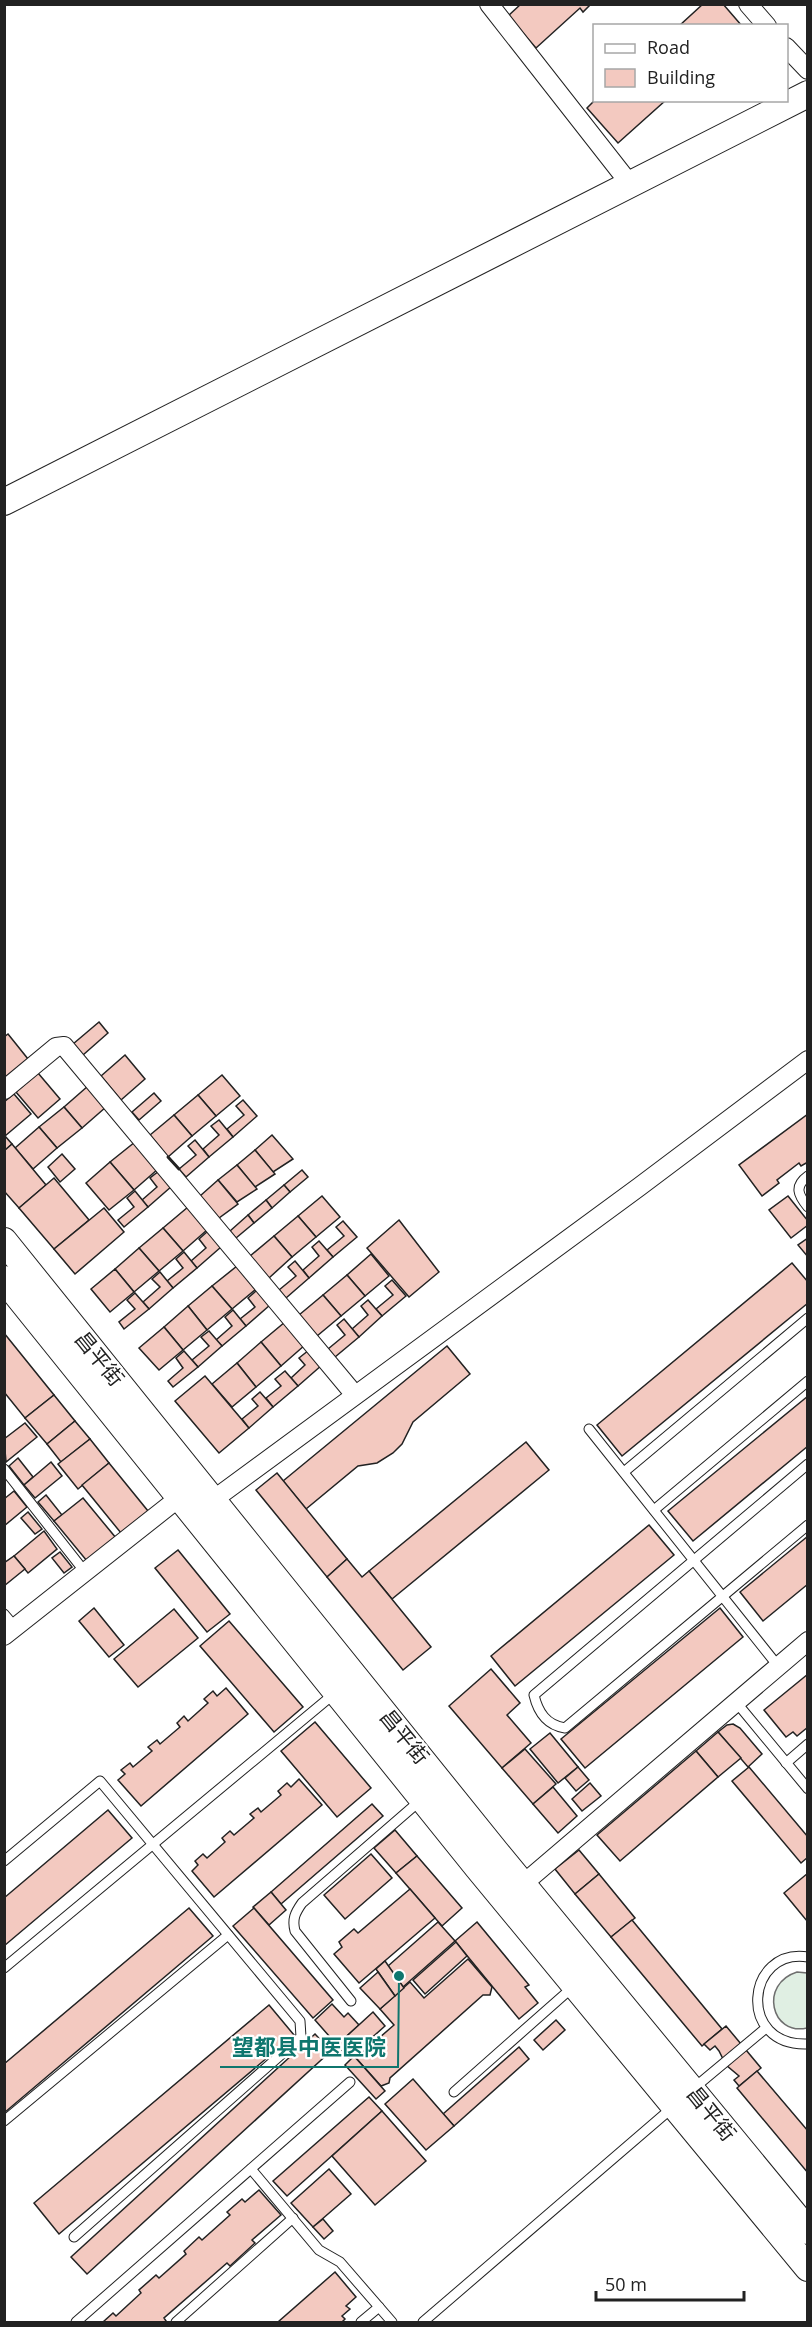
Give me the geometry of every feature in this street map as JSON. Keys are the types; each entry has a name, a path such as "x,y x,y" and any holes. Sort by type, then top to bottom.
{"street":[{"path":"489,4 630,184"},
{"path":"748,4 765,24"},
{"path":"788,49 807,70"},
{"path":"4,502 807,94"},
{"path":"4,1090 56,1047 64,1046 355,1395"},
{"path":"213,1500 807,1060"},
{"name":"昌平街","path":"4,1241 523,1884 807,2268"},
{"name":"昌平街","path":"11,1291 575,1985 807,2231"},
{"path":"8,1626 85,1572 180,1497"},
{"path":"523,1884 807,1641"}],"lane":[{"path":"807,1176 801,1182 798,1190 799,1197 807,1207"},
{"path":"624,1472 807,1318"},
{"path":"654,1510 807,1381"},
{"path":"590,1429 778,1666"},
{"path":"807,1464 534,1695 537,1707 549,1723 565,1728 807,1525"},
{"path":"4,1469 85,1572"},
{"path":"4,1968 337,1692"},
{"path":"736,1702 807,1789"},
{"path":"786,1763 807,1744"},
{"path":"4,1861 100,1781 300,2021 301,2037 74,2237"},
{"path":"351,2001 295,1931 293,1921 295,1913 302,1903 423,1798"},
{"path":"4,2121 228,1935"},
{"path":"807,1957 791,1957 780,1961 764,1976 757,1997 760,2019 775,2037 785,2042 807,2044"},
{"path":"454,2092 575,1985"},
{"path":"423,2322 766,2028"},
{"path":"76,2322 350,2082"},
{"path":"251,2169 320,2250 340,2262 392,2322"},
{"path":"176,2322 293,2218"},
{"path":"361,2322 379,2307"}],"green space":[{"path":"797,1972 807,1973 807,2028 795,2028 785,2024 778,2017 774,2008 777,1987 785,1978"}],"building":[{"path":"521,4 591,4 583,12 580,8 536,48 508,16"},
{"path":"703,4 723,4 740,24 681,24"},
{"path":"593,102 664,102 618,143 587,108"},
{"path":"99,1022 108,1033 83,1055 73,1044"},
{"path":"8,1034 28,1059 5,1078 4,1037"},
{"path":"125,1055 145,1079 121,1100 101,1076"},
{"path":"38,1073 60,1099 38,1118 16,1092"},
{"path":"222,1075 240,1096 216,1116 198,1095"},
{"path":"88,1086 106,1107 82,1128 64,1107"},
{"path":"154,1093 161,1101 139,1120 132,1112"},
{"path":"14,1094 31,1114 5,1136 12,1144 4,1151 4,1102"},
{"path":"198,1095 216,1116 192,1136 174,1115"},
{"path":"243,1100 257,1116 233,1137 227,1129 244,1115 236,1106"},
{"path":"64,1107 82,1128 57,1148 39,1127"},
{"path":"808,1114 808,1162 801,1166 799,1163 777,1180 779,1183 762,1196 739,1165"},
{"path":"174,1115 192,1136 168,1157 150,1135"},
{"path":"219,1120 233,1137 209,1157 203,1149 219,1135 211,1126"},
{"path":"39,1127 57,1148 33,1169 15,1148"},
{"path":"272,1135 293,1159 273,1172 255,1150"},
{"path":"195,1140 209,1157 186,1177 179,1169 196,1155 188,1146"},
{"path":"135,1142 158,1169 134,1190 110,1162"},
{"path":"12,1144 46,1185 19,1208 4,1191 4,1151"},
{"path":"255,1150 275,1174 255,1187 237,1165"},
{"path":"62,1154 75,1169 60,1182 48,1167"},
{"path":"110,1162 134,1190 109,1210 86,1183"},
{"path":"237,1165 257,1189 237,1202 218,1180"},
{"path":"302,1170 308,1177 290,1192 284,1185"},
{"path":"159,1171 172,1186 148,1207 142,1200 157,1187 150,1178"},
{"path":"54,1178 89,1220 54,1249 19,1208"},
{"path":"218,1180 238,1204 219,1218 200,1196"},
{"path":"284,1185 290,1192 272,1208 266,1200"},
{"path":"135,1191 148,1207 124,1227 118,1220 134,1207 127,1198"},
{"path":"322,1196 340,1217 316,1237 298,1216"},
{"path":"788,1196 808,1221 808,1225 791,1238 769,1210"},
{"path":"266,1200 272,1208 254,1223 248,1215"},
{"path":"188,1207 207,1230 183,1251 163,1228"},
{"path":"104,1208 124,1232 75,1274 54,1249"},
{"path":"248,1215 254,1223 236,1238 230,1231"},
{"path":"298,1216 316,1237 292,1257 274,1236"},
{"path":"399,1220 439,1272 409,1297 367,1248"},
{"path":"343,1221 357,1237 333,1257 327,1250 344,1236 336,1227"},
{"path":"163,1228 183,1251 159,1271 139,1248"},
{"path":"208,1231 221,1247 197,1268 191,1261 206,1248 199,1239"},
{"path":"274,1236 292,1257 269,1278 250,1256"},
{"path":"808,1238 808,1257 798,1245"},
{"path":"319,1241 333,1257 309,1278 303,1270 319,1256 312,1247"},
{"path":"139,1248 159,1271 134,1292 115,1269"},
{"path":"184,1252 197,1268 173,1288 167,1281 183,1268 176,1259"},
{"path":"371,1254 389,1276 365,1296 347,1275"},
{"path":"295,1261 309,1278 286,1298 279,1290 296,1276 288,1267"},
{"path":"792,1263 808,1282 808,1303 622,1456 597,1425"},
{"path":"237,1266 256,1289 232,1309 212,1286"},
{"path":"115,1269 134,1292 110,1312 91,1289"},
{"path":"160,1272 173,1288 149,1309 143,1302 160,1287 152,1279"},
{"path":"347,1275 365,1296 341,1316 323,1295"},
{"path":"392,1280 406,1296 382,1316 376,1309 393,1295 385,1286"},
{"path":"212,1286 232,1309 207,1330 188,1306"},
{"path":"257,1290 270,1305 246,1326 240,1319 255,1307 248,1298"},
{"path":"135,1293 149,1309 124,1329 119,1322 135,1309 127,1300"},
{"path":"323,1295 341,1316 317,1336 299,1315"},
{"path":"368,1300 382,1316 359,1337 352,1329 368,1315 361,1306"},
{"path":"188,1306 207,1330 183,1350 164,1327"},
{"path":"233,1310 246,1326 222,1346 216,1340 232,1326 225,1317"},
{"path":"344,1319 359,1337 335,1357 328,1349 345,1335 337,1325"},
{"path":"285,1322 305,1345 281,1366 261,1342"},
{"path":"164,1327 183,1350 159,1370 139,1348"},
{"path":"209,1331 222,1346 198,1367 192,1360 209,1346 201,1337"},
{"path":"4,1333 54,1395 25,1418 4,1392"},
{"path":"261,1342 281,1366 256,1387 237,1363"},
{"path":"447,1346 470,1374 413,1422 402,1444 393,1453 377,1463 358,1466 306,1509 283,1481"},
{"path":"309,1350 322,1365 298,1386 291,1378 305,1365 299,1358"},
{"path":"184,1351 198,1367 173,1387 168,1381 183,1368 176,1358"},
{"path":"237,1363 256,1387 232,1407 212,1384"},
{"path":"285,1371 298,1386 273,1407 266,1398 281,1386 275,1379"},
{"path":"205,1376 249,1428 219,1453 175,1401"},
{"path":"260,1392 273,1407 249,1428 242,1419 258,1406 252,1399"},
{"path":"54,1395 75,1421 47,1444 25,1418"},
{"path":"808,1396 808,1446 693,1541 668,1511"},
{"path":"75,1421 90,1439 61,1462 47,1444"},
{"path":"25,1423 37,1437 6,1462 4,1439"},
{"path":"90,1439 109,1463 78,1489 58,1464"},
{"path":"526,1442 549,1470 392,1599 369,1571"},
{"path":"18,1458 33,1477 24,1485 9,1466"},
{"path":"51,1462 62,1476 35,1498 24,1485"},
{"path":"109,1463 148,1511 121,1533 82,1485"},
{"path":"277,1473 347,1559 327,1577 256,1490"},
{"path":"14,1491 27,1507 4,1526 4,1499"},
{"path":"46,1495 62,1515 54,1521 38,1502"},
{"path":"83,1498 116,1538 87,1561 54,1521"},
{"path":"28,1512 42,1529 35,1534 21,1518"},
{"path":"649,1525 674,1555 515,1686 491,1656"},
{"path":"44,1531 57,1549 28,1573 14,1556"},
{"path":"808,1536 808,1584 763,1621 740,1592"},
{"path":"178,1550 230,1614 207,1632 155,1568"},
{"path":"60,1552 72,1567 64,1573 52,1558"},
{"path":"14,1556 25,1569 4,1586 4,1563"},
{"path":"347,1559 362,1577 369,1571 431,1647 403,1670 327,1577"},
{"path":"94,1608 124,1645 109,1657 79,1621"},
{"path":"720,1608 743,1637 585,1768 561,1739"},
{"path":"174,1609 198,1638 138,1687 114,1659"},
{"path":"229,1621 303,1707 274,1732 200,1646"},
{"path":"491,1669 520,1703 507,1715 531,1743 502,1768 449,1706"},
{"path":"808,1674 808,1727 797,1736 793,1732 786,1737 764,1710"},
{"path":"226,1688 248,1714 141,1806 118,1780 125,1774 121,1770 130,1763 133,1767 152,1751 148,1747 157,1740 160,1744 180,1727 177,1723 184,1716 188,1721 208,1703 204,1699 213,1691 217,1696"},
{"path":"315,1722 371,1788 337,1817 281,1751"},
{"path":"733,1724 740,1728 762,1754 748,1767 718,1732 727,1725"},
{"path":"718,1732 741,1758 718,1777 696,1751"},
{"path":"550,1733 578,1767 558,1783 530,1749"},
{"path":"525,1749 556,1784 533,1804 502,1768"},
{"path":"696,1751 718,1777 620,1861 597,1835"},
{"path":"578,1767 589,1780 576,1791 565,1778"},
{"path":"749,1767 808,1837 808,1857 801,1863 732,1781"},
{"path":"299,1779 322,1805 214,1897 192,1871 198,1865 195,1861 203,1854 207,1858 225,1842 222,1838 230,1831 234,1835 254,1818 250,1814 258,1808 261,1812 281,1795 278,1791 287,1783 291,1787"},
{"path":"590,1783 601,1796 582,1811 572,1799"},
{"path":"553,1787 577,1816 558,1833 533,1804"},
{"path":"372,1804 383,1816 281,1904 271,1892"},
{"path":"108,1810 132,1838 4,1946 4,1898"},
{"path":"395,1830 417,1856 396,1873 374,1848"},
{"path":"579,1850 599,1874 575,1894 555,1869"},
{"path":"371,1854 392,1878 345,1919 324,1895"},
{"path":"417,1856 462,1908 442,1926 396,1873"},
{"path":"808,1873 808,1920 807,1921 784,1893"},
{"path":"599,1874 635,1918 611,1937 575,1894"},
{"path":"410,1889 435,1918 359,1983 334,1954 342,1947 339,1942 354,1929 358,1933"},
{"path":"271,1892 286,1910 269,1925 253,1907"},
{"path":"189,1908 213,1936 4,2113 4,2064"},
{"path":"254,1908 333,2000 313,2018 233,1926"},
{"path":"632,1920 722,2029 702,2046 611,1937"},
{"path":"438,1922 455,1941 403,1987 388,1966"},
{"path":"477,1922 529,1985 525,1987 538,2003 519,2019 455,1941"},
{"path":"456,1942 467,1956 425,1994 413,1980"},
{"path":"468,1959 492,1987 490,1995 483,1995 390,2078 389,2083 381,2086 356,2058 394,2025 380,2009 410,1982 424,1998"},
{"path":"385,1961 404,1988 395,1996 376,1969"},
{"path":"378,1972 395,1996 380,2009 360,1988"},
{"path":"332,2004 344,2017 348,2013 359,2025 337,2045 315,2020"},
{"path":"269,2005 294,2035 59,2234 34,2203"},
{"path":"373,2012 385,2026 349,2058 337,2045"},
{"path":"556,2020 565,2030 543,2050 534,2040"},
{"path":"726,2026 761,2068 739,2086 734,2080 739,2076 726,2065 715,2046 710,2050 704,2044"},
{"path":"315,2034 331,2051 87,2274 71,2257"},
{"path":"519,2047 529,2059 454,2126 443,2114"},
{"path":"354,2056 385,2091 376,2099 345,2065"},
{"path":"757,2071 808,2131 808,2173 737,2088"},
{"path":"413,2079 454,2126 426,2150 385,2104"},
{"path":"369,2097 382,2111 287,2196 273,2181"},
{"path":"382,2111 426,2161 375,2205 332,2156"},
{"path":"329,2169 351,2194 313,2227 291,2203"},
{"path":"259,2190 281,2215 252,2240 255,2243 230,2266 227,2263 164,2318 165,2322 103,2322 113,2313 116,2316 141,2293 139,2290 156,2275 159,2278 186,2254 184,2251 199,2237 202,2240 230,2215 227,2212 242,2199 245,2202"},
{"path":"323,2219 333,2231 324,2239 313,2227"},
{"path":"335,2272 356,2297 346,2306 350,2309 342,2316 345,2319 342,2322 278,2322"}],"wall":[{"path":"168,1157 179,1169"}],"place":[{"name":"望都县中医医院","path":"399,1976"}]}
